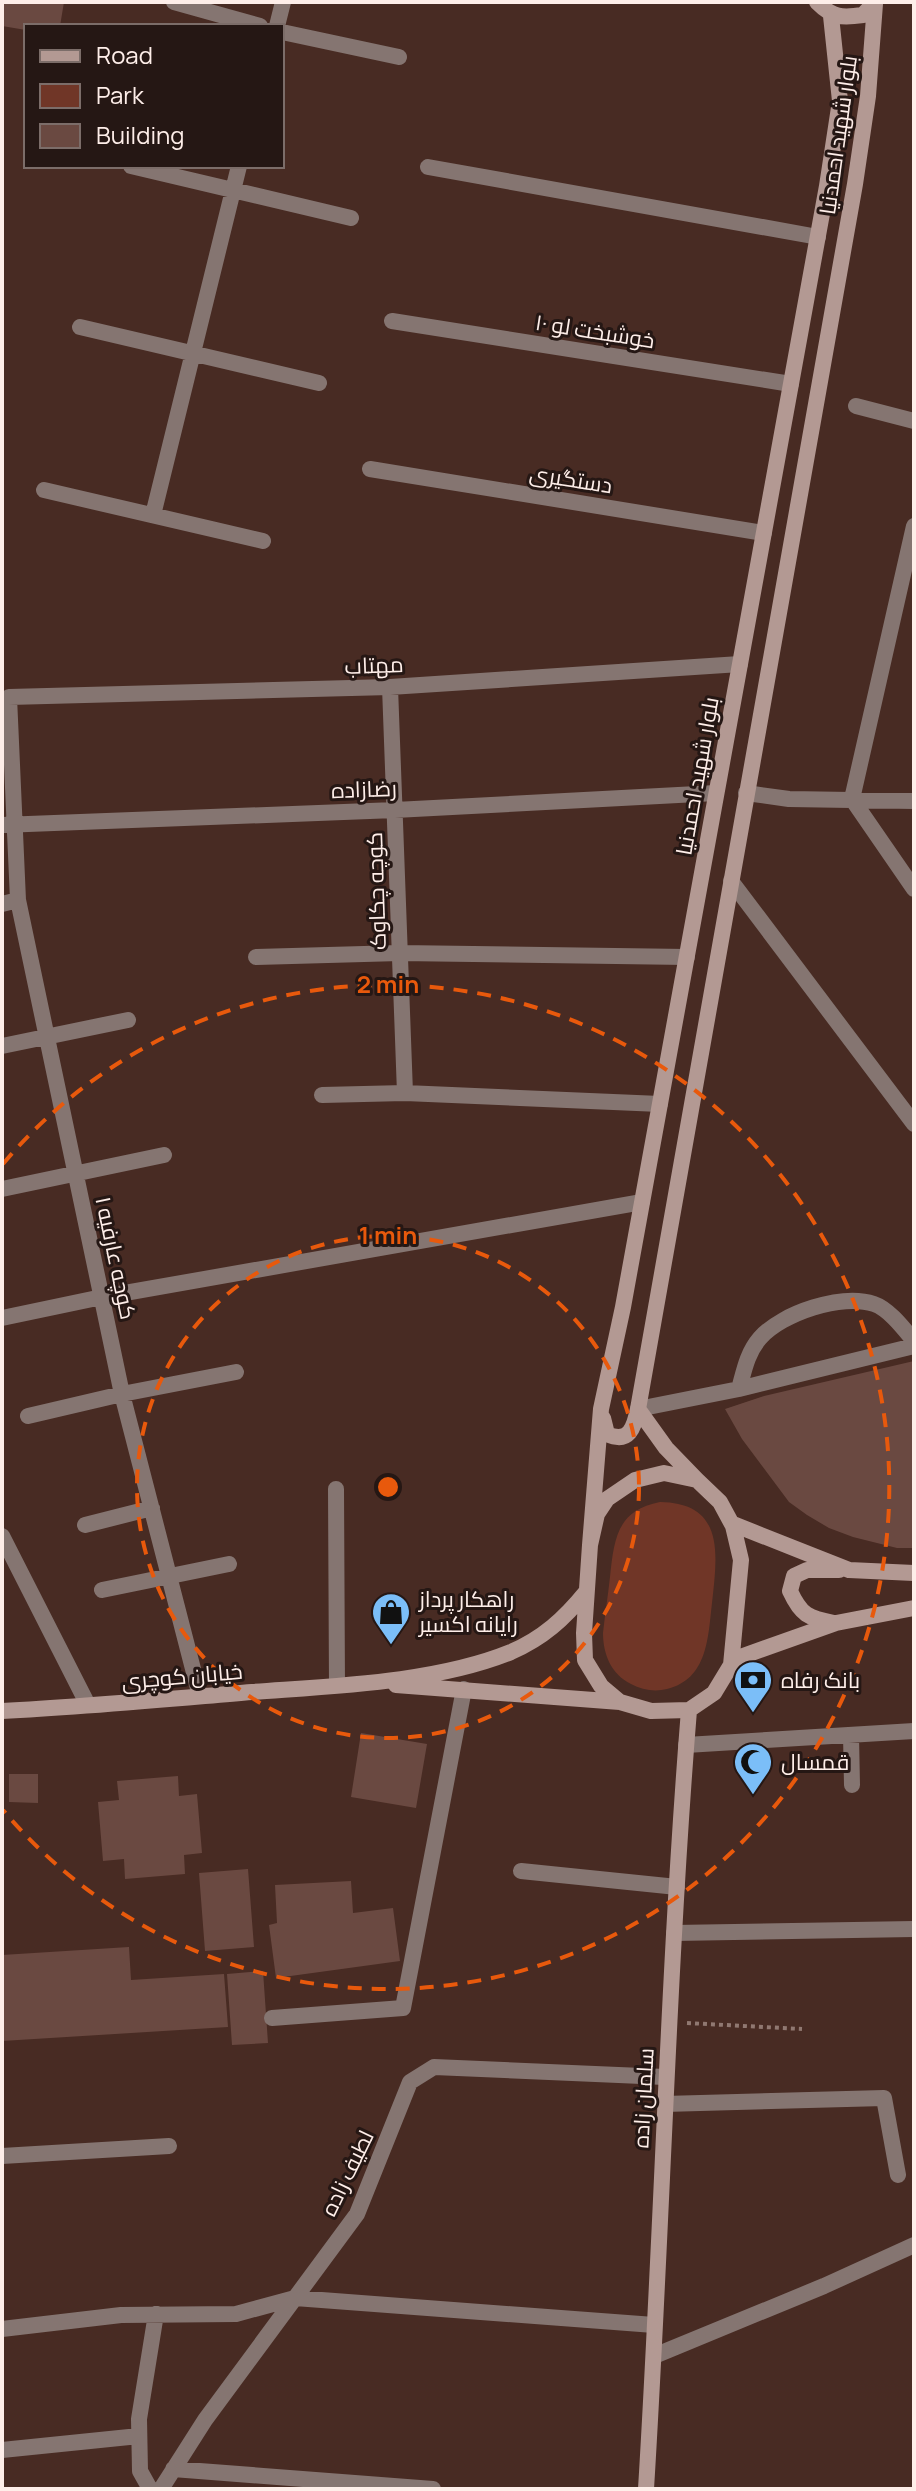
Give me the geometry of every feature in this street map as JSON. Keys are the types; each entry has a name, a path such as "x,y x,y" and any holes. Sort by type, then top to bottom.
{"main road":[{"path":"817,2 831,16 843,18 863,15 875,3"},
{"name":"بلوار شهید احمدنیا","path":"638,1409 855,184 868,96 875,3"},
{"name":"بلوار شهید احمدنیا","path":"590,1545 601,1409 687,957 840,101 831,16"},
{"path":"601,1409 607,1434 617,1439 634,1429 638,1409"},
{"path":"638,1409 666,1448 720,1502 733,1524 741,1560 732,1660 714,1693 689,1710 651,1711 620,1702 601,1686 585,1660 590,1545 597,1514 607,1499 635,1480 664,1473 697,1480"},
{"path":"733,1524 849,1570"},
{"path":"836,1623 811,1618 798,1607 790,1591 794,1576 807,1570 914,1573"},
{"name":"خیابان کوچری","path":"2,1711 366,1683 451,1669 509,1652 542,1636 565,1618 586,1592"},
{"path":"732,1660 836,1623 914,1608"},
{"name":"خیابان کوچری","path":"366,1683 620,1702"},
{"name":"سلمان زاده","path":"646,2489 665,2077 689,1710"}],"street":[{"path":"174,2 253,24"},
{"path":"278,24 283,2"},
{"path":"284,32 399,57"},
{"path":"428,167 818,237"},
{"path":"139,168 351,218"},
{"path":"153,515 238,168"},
{"name":"خوشبخت لو ۱۰","path":"392,321 791,384"},
{"path":"80,327 319,383"},
{"path":"856,406 914,421"},
{"name":"دستگیری","path":"370,469 764,533"},
{"path":"44,490 263,541"},
{"path":"914,526 852,799 914,889"},
{"name":"مهتاب","path":"9,697 390,687 740,664"},
{"name":"کوچه چکاوک","path":"390,687 405,1093"},
{"name":"کوچه عارفیه ۱","path":"9,697 10,902 46,1036 122,1394 200,1696"},
{"name":"رضازاده","path":"8,825 395,810 716,793"},
{"path":"746,793 789,799 913,801"},
{"path":"731,881 914,1124"},
{"path":"256,957 400,953 687,957"},
{"path":"2,1046 128,1020"},
{"path":"322,1095 405,1093 660,1104"},
{"path":"2,1189 164,1155"},
{"path":"2,1318 102,1297 642,1202"},
{"path":"638,1409 739,1389 914,1344 901,1325 875,1304 843,1300 793,1315 761,1337 747,1359 739,1389"},
{"path":"28,1416 236,1372"},
{"path":"336,1489 337,1685"},
{"path":"85,1525 152,1508"},
{"path":"2,1536 88,1705"},
{"path":"102,1590 229,1564"},
{"path":"272,2018 403,2008 464,1689"},
{"path":"686,1745 914,1731"},
{"path":"851,1735 852,1785"},
{"path":"521,1871 677,1887"},
{"path":"674,1933 914,1929"},
{"name":"لطیف زاده","path":"161,2489 205,2420 357,2214 410,2082 434,2067 665,2077"},
{"path":"664,2104 884,2098 898,2175"},
{"path":"2,2156 169,2146"},
{"path":"654,2356 914,2245"},
{"path":"2,2329 121,2315 236,2314 295,2298 654,2325"},
{"path":"150,2489 140,2471 139,2419 156,2314"},
{"path":"2,2450 139,2436"},
{"path":"173,2469 433,2489"}],"path":[{"path":"669,2022 802,2029"}],"green space":[{"path":"660,1502 681,1505 697,1512 707,1522 713,1535 715,1568 707,1643 698,1666 681,1684 653,1690 635,1686 618,1675 607,1656 603,1633 613,1550 620,1528 635,1512"}],"building":[{"path":"2,2 64,2 60,24 24,24 24,30 2,26"},
{"path":"914,1361 914,1548 897,1548 853,1537 829,1528 789,1502 742,1439 725,1409 764,1396"},
{"path":"361,1733 427,1744 416,1808 351,1797"},
{"path":"9,1774 38,1774 38,1803 9,1802"},
{"path":"178,1776 179,1796 197,1794 202,1853 184,1855 185,1874 125,1879 124,1859 103,1861 98,1802 119,1800 117,1781"},
{"path":"248,1869 254,1947 205,1951 199,1873"},
{"path":"351,1881 353,1913 393,1908 400,1961 276,1978 269,1925 277,1923 275,1885"},
{"path":"129,1947 131,1980 224,1974 228,2027 2,2041 2,1955"},
{"path":"263,1971 268,2043 232,2045 227,1974"}],"place":[{"name":"راهکار پرداز رایانه اکسیر","path":"391,1646"},
{"name":"بانک رفاه","path":"753,1714"},
{"name":"قمسال","path":"753,1796"}]}
